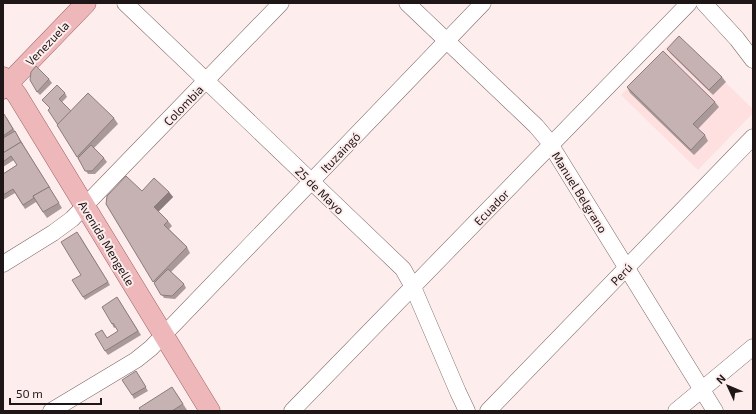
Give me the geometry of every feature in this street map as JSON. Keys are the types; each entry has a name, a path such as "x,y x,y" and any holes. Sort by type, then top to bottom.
{"main road":[{"name":"Venezuela","path":"5,83 86,3"},
{"name":"Avenida Mengelle","path":"5,83 17,95 210,411"}],"street":[{"name":"25 de Mayo","path":"125,3 399,265 413,287 467,411"},
{"name":"Colombia","path":"3,264 60,229 72,219 281,3"},
{"name":"Manuel Belgrano","path":"407,3 544,134 715,411"},
{"name":"Ituzaingó","path":"51,411 143,355 312,182 483,3"},
{"name":"Ecuador","path":"292,411 689,3"},
{"path":"704,3 738,39 753,60"},
{"name":"Perú","path":"488,411 753,137"},
{"path":"676,411 753,347"}],"shaded area":[{"path":"677,36 753,109 753,113 698,170 621,95"}],"building":[{"path":"679,36 722,77 709,90 667,49"},
{"path":"663,51 715,102 693,124 705,135 691,150 627,87"},
{"path":"36,66 49,79 37,92 30,80 31,72"},
{"path":"57,85 65,93 59,99 71,111 58,125 48,110 50,108 42,100"},
{"path":"88,93 114,118 77,157 57,125"},
{"path":"3,114 13,129 3,136"},
{"path":"15,131 21,142 3,153 3,138"},
{"path":"21,142 50,188 49,187 33,196 34,198 23,205 13,189 3,195 3,174 17,165 11,156 3,162 3,153"},
{"path":"91,145 104,158 92,171 85,171 78,158"},
{"path":"126,176 142,191 154,178 169,192 154,207 168,221 164,225 187,247 153,282 106,204 107,196"},
{"path":"49,187 59,203 43,212 33,196"},
{"path":"77,232 108,282 83,297 72,280 81,275 61,242"},
{"path":"168,269 184,284 172,296 161,295 154,283"},
{"path":"117,297 138,331 105,351 95,334 102,330 107,338 118,331 102,307"},
{"path":"136,371 146,387 132,395 122,380"},
{"path":"172,387 183,404 172,411 141,411 139,408"}]}
